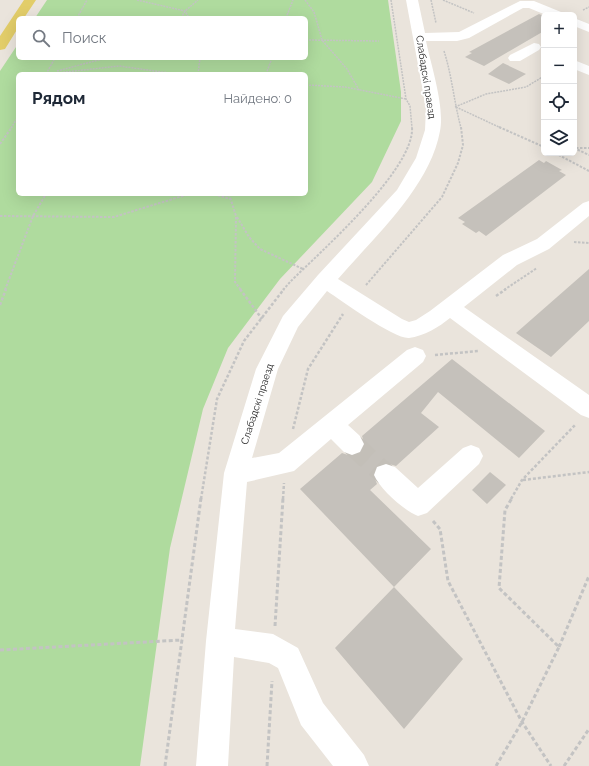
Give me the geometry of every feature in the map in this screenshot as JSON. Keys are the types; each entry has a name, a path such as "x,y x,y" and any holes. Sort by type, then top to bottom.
{"main road":[{"path":"20,16 30,0"},
{"path":"0,46 16,21"}],"street":[{"name":"Слабадскі праезд","path":"212,766 220,641 236,473 267,369 290,322 325,280 404,193 424,158 433,130 429,37 412,0"},
{"path":"429,37 457,37 464,35 520,5 530,4 550,12"},
{"path":"577,24 589,28"},
{"path":"515,58 541,46"},
{"path":"577,65 589,71"},
{"path":"325,280 395,325 408,330 458,312 510,260 542,244 589,206"},
{"path":"458,312 585,408"},
{"path":"236,473 285,463 415,356"},
{"path":"331,425 352,444"},
{"path":"386,475 418,504 471,456"},
{"path":"220,641 273,649 288,658 312,714 353,766"}],"path":[{"path":"78,16 87,0"},
{"path":"137,0 185,11"},
{"path":"182,16 185,11 198,0"},
{"path":"287,16 293,0"},
{"path":"305,0 314,12 322,40 347,69 359,90"},
{"path":"267,766 285,463 308,369 354,298 442,197 458,163 463,145 462,130 455,107 449,67 429,37 431,0"},
{"path":"443,0 491,21"},
{"path":"185,11 187,16"},
{"path":"308,40 378,40"},
{"path":"48,72 54,60"},
{"path":"54,72 99,60"},
{"path":"198,72 200,60"},
{"path":"267,72 271,60"},
{"path":"65,72 119,66 162,72"},
{"path":"455,107 486,94 526,87 541,78"},
{"path":"308,85 345,87 406,99"},
{"path":"455,107 541,146"},
{"path":"0,144 16,120"},
{"path":"577,148 589,148"},
{"path":"577,149 589,156"},
{"path":"561,156 589,171"},
{"path":"0,305 33,216 45,196"},
{"path":"0,216 114,217 182,196"},
{"path":"220,196 230,199"},
{"path":"229,196 236,216 249,236 260,249 303,269"},
{"path":"236,216 235,282 262,319"},
{"path":"458,312 541,265"},
{"path":"415,356 482,351"},
{"path":"559,647 499,588 505,510 522,480 585,408"},
{"path":"522,480 589,472"},
{"path":"418,504 440,529 448,581 522,722 551,766"},
{"path":"496,766 522,722 559,647 589,576"},
{"path":"0,650 182,640"},
{"path":"564,766 589,730"}],"green space":[{"path":"47,0 388,0 401,92 401,121 372,182 280,279 228,348 203,409 170,548 140,766 0,766 0,71 16,47 16,60 308,60 308,16 36,16"}],"building":[{"path":"539,14 541,15 541,33 484,66 465,57 472,53 469,52"},
{"path":"503,63 526,74 509,84 488,74"},
{"path":"539,160 544,163 546,161 562,170 559,171 566,175 486,236 479,231 476,233 462,224 465,222 458,218"},
{"path":"589,269 589,321 551,357 516,333"},
{"path":"452,359 545,431 519,458 438,392 421,413 439,427 396,466 386,463 377,466 373,474 377,484 370,490 431,549 394,587 300,489 342,453 351,456 361,453 365,445 362,436"},
{"path":"490,472 506,485 487,504 472,490"},
{"path":"394,587 463,659 404,729 335,648"}],"tunnel":[{"path":"352,444 386,475"}]}
